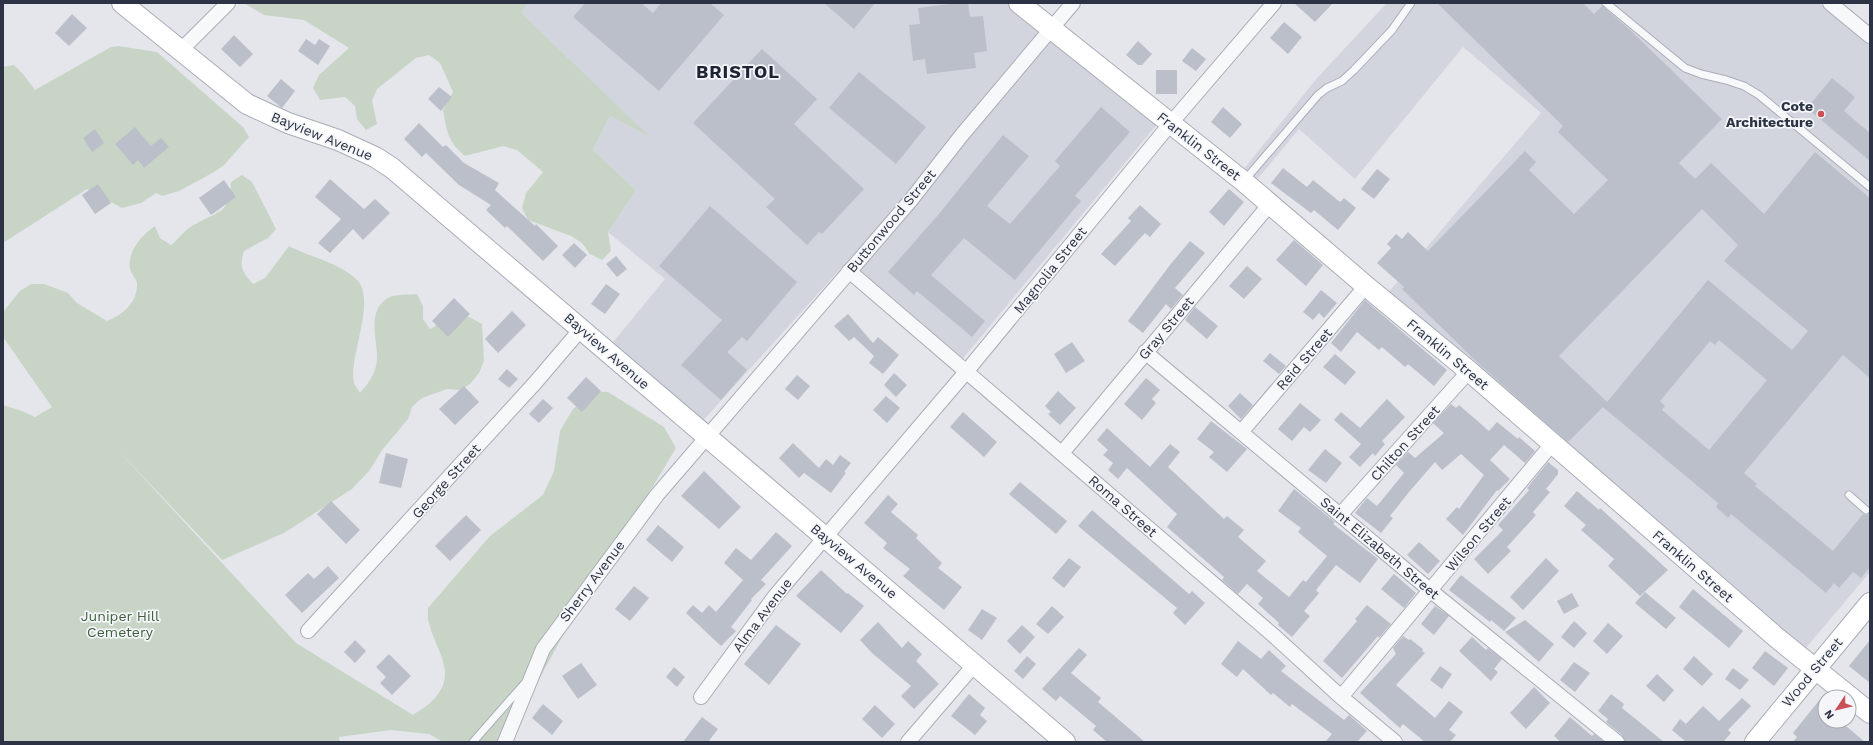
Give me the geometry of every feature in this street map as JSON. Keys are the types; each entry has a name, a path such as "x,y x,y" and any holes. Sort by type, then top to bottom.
{"main road":[{"name":"Bayview Avenue","path":"122,3 247,104 288,123 344,143 375,157 392,168 1065,742"},
{"name":"Franklin Street","path":"1019,3 1244,181 1366,286 1470,371 1776,638 1870,713"},
{"name":"Wood Street","path":"1754,742 1870,603"}],"street":[{"path":"181,50 228,3"},
{"name":"Buttonwood Street","path":"706,437 911,200 961,136 1073,3"},
{"name":"Magnolia Street","path":"825,536 966,372 1171,123 1274,3"},
{"path":"1830,3 1870,36"},
{"name":"Gray Street","path":"1062,453 1105,404 1145,352 1270,204"},
{"name":"Roma Street","path":"849,272 1062,453 1273,635 1341,697 1395,742"},
{"name":"Reid Street","path":"1242,431 1366,286"},
{"name":"George Street","path":"308,632 530,389 581,328"},
{"name":"Saint Elizabeth Street","path":"1145,352 1242,431 1431,591 1617,742"},
{"name":"Chilton Street","path":"1340,515 1470,371"},
{"name":"Sherry Avenue","path":"509,741 532,675 543,649 657,495 706,437"},
{"name":"Wilson Street","path":"1341,697 1431,591 1552,444"},
{"name":"Alma Avenue","path":"701,697 775,596 825,536"},
{"path":"908,742 975,664"}],"lane":[{"path":"1244,181 1318,95 1327,88 1342,81 1392,30 1411,3"},
{"path":"1606,3 1685,68 1744,86 1759,95 1870,187"},
{"path":"1849,495 1866,510"},
{"path":"473,742 532,675"}],"shaded area":[{"path":"528,3 1010,3 1158,123 960,362 842,267 699,425 609,347 665,279 608,232 636,190 593,150 610,116 648,136 520,13"},
{"path":"1387,3 1819,3 1870,46 1870,572 1805,649 1387,294 1541,113 1463,47 1355,179 1299,129 1255,182 1242,171 1318,77"}],"green space":[{"path":"244,3 528,3 521,13 650,137 610,116 593,150 636,190 608,232 611,251 602,260 590,254 582,243 571,236 528,220 522,208 526,193 543,172 517,150 503,146 465,156 459,151 449,135 443,110 453,92 440,63 429,55 416,58 377,89 372,101 377,124 366,130 357,119 355,106 345,97 320,100 313,88 319,75 349,48 304,20 264,15"},
{"path":"118,46 157,52 243,127 249,137 224,165 179,191 162,196 156,193 141,203 122,208 87,189 3,243 3,67 14,65 35,90 111,47"},
{"name":"Juniper Hill Cemetery","path":"242,175 252,182 276,229 268,238 244,251 242,269 253,284 265,278 289,246 342,269 357,280 362,289 364,301 363,315 353,372 354,383 360,393 371,378 377,360 374,326 375,317 382,302 390,297 417,294 423,306 423,319 430,329 441,323 469,317 482,324 484,361 479,373 470,384 460,390 447,389 422,398 412,407 408,419 383,449 369,471 352,489 284,533 222,560 116,448 296,643 413,715 435,698 442,688 445,679 443,660 428,621 428,608 490,536 543,495 554,471 560,431 573,409 594,391 608,392 664,427 676,448 567,628 505,742 443,742 429,734 391,730 339,737 340,742 3,742 3,405 35,417 52,407 3,337 3,312 20,291 31,284 44,284 68,293 77,303 107,321 119,315 132,302 137,290 136,279 130,269 131,256 136,244 155,226 160,238 171,245 189,228 225,207 230,193 231,182"}],"building":[{"path":"585,3 641,3 653,13 661,3 710,3 724,15 659,91 573,17"},
{"path":"824,3 875,3 854,29"},
{"path":"968,3 970,17 983,16 987,51 974,53 976,68 927,74 925,59 913,61 909,25 920,24 918,8"},
{"path":"1294,3 1333,3 1315,22"},
{"path":"1437,3 1583,3 1594,14 1602,6 1630,30 1722,119 1679,163 1695,179 1711,163 1764,214 1815,152 1870,198 1870,378 1843,355 1744,473 1757,484 1755,486 1833,551 1863,514 1867,515 1870,513 1870,567 1861,578 1853,572 1839,588 1834,583 1826,593 1731,514 1728,518 1716,507 1718,503 1603,407 1568,442 1480,365 1402,289 1404,287 1377,263 1391,248 1387,244 1396,234 1402,239 1408,232 1428,251 1525,151 1536,162 1529,170 1574,214 1608,180 1558,132 1563,126","holes":["1702,209 1738,245 1724,261 1808,331 1792,350 1708,280 1607,402 1559,356","1719,340 1767,380 1709,450 1662,410 1665,406 1660,401 1710,341 1715,345"]},
{"path":"72,14 87,28 69,46 55,33"},
{"path":"1284,22 1302,37 1288,54 1270,38"},
{"path":"234,35 253,54 240,67 221,49"},
{"path":"306,39 315,45 319,39 330,46 318,65 298,51"},
{"path":"1138,41 1152,54 1142,65 1138,65 1126,55"},
{"path":"1192,48 1206,59 1196,71 1182,61"},
{"path":"762,49 817,99 794,124 864,189 822,234 819,232 807,245 766,207 775,199 693,123"},
{"path":"1156,70 1177,70 1177,94 1156,94"},
{"path":"859,72 926,127 896,164 829,108"},
{"path":"1832,78 1855,97 1844,111 1870,133 1870,161 1807,108"},
{"path":"281,79 295,91 282,108 267,96"},
{"path":"439,87 452,97 441,111 428,99"},
{"path":"1101,107 1130,132 1075,196 1081,201 1015,280 964,238 931,275 985,321 972,337 917,291 914,295 888,272 938,215 1003,135 1029,156 987,206 1010,224 1060,166 1055,161"},
{"path":"1223,107 1242,124 1230,138 1211,122"},
{"path":"419,123 443,147 446,145 464,163 499,183 495,190 535,226 536,224 558,246 543,261 507,226 505,228 486,210 491,205 459,185 426,153 422,157 404,139"},
{"path":"135,127 151,146 161,138 169,147 144,168 138,160 133,165 115,144"},
{"path":"95,129 104,143 92,152 83,138"},
{"path":"1283,168 1307,187 1313,180 1340,202 1344,198 1356,208 1338,230 1314,210 1311,213 1271,183"},
{"path":"1377,169 1390,179 1374,199 1361,189"},
{"path":"330,179 364,209 375,199 390,213 363,240 353,229 330,253 318,243 341,219 315,197"},
{"path":"224,180 236,197 211,215 199,198"},
{"path":"98,184 111,203 95,214 82,195"},
{"path":"1229,189 1244,202 1224,226 1209,212"},
{"path":"1140,205 1161,224 1150,237 1145,233 1115,266 1101,254 1131,221 1128,218"},
{"path":"710,206 797,282 747,341 742,337 727,352 747,370 721,400 681,365 722,320 659,266"},
{"path":"1294,240 1323,265 1306,286 1276,260"},
{"path":"1190,241 1205,253 1175,288 1183,295 1171,309 1166,304 1143,333 1128,321"},
{"path":"574,243 587,255 575,268 562,255"},
{"path":"616,256 627,269 617,277 606,264"},
{"path":"1247,266 1262,279 1244,299 1229,286"},
{"path":"606,284 620,294 605,314 591,304"},
{"path":"1321,290 1337,303 1324,318 1319,313 1313,320 1303,312"},
{"path":"454,298 470,314 448,337 432,321"},
{"path":"1365,300 1447,370 1434,386 1408,364 1405,367 1382,347 1379,350 1357,332 1341,352 1331,343"},
{"path":"1195,307 1218,326 1207,339 1185,320"},
{"path":"512,311 526,325 498,353 485,339"},
{"path":"848,314 873,343 878,337 899,355 883,374 869,363 874,356 854,337 849,341 834,326"},
{"path":"1072,342 1085,361 1066,373 1054,354"},
{"path":"1270,353 1286,366 1279,374 1263,361"},
{"path":"1335,354 1356,372 1345,385 1323,367"},
{"path":"507,369 518,379 509,388 498,379"},
{"path":"894,373 907,385 896,397 884,385"},
{"path":"797,375 810,386 798,400 785,389"},
{"path":"586,377 601,391 582,412 567,398"},
{"path":"1146,378 1160,390 1152,399 1156,403 1142,420 1124,404"},
{"path":"464,386 479,402 455,425 439,409"},
{"path":"1058,391 1076,408 1060,425 1048,414 1051,412 1045,406"},
{"path":"1240,393 1253,405 1241,419 1228,406"},
{"path":"886,396 900,408 887,423 873,410"},
{"path":"543,399 553,408 539,423 529,414"},
{"path":"1387,399 1405,417 1382,441 1385,444 1375,456 1373,453 1360,467 1349,457 1361,444 1334,420 1341,412 1360,428"},
{"path":"1300,403 1321,420 1310,432 1304,427 1292,441 1278,429"},
{"path":"1451,404 1456,408 1459,405 1489,431 1497,422 1518,439 1519,437 1535,451 1525,463 1504,445 1490,460 1510,479 1498,491 1497,490 1463,535 1446,519 1457,507 1459,509 1484,475 1461,454 1442,470 1435,462 1390,516 1393,518 1381,533 1355,513 1367,498 1377,506 1404,473 1396,465 1408,452 1415,458 1444,433 1433,423"},
{"path":"963,412 997,442 984,457 950,427"},
{"path":"1211,421 1247,449 1227,472 1209,457 1214,452 1197,439"},
{"path":"1107,428 1150,467 1170,444 1180,452 1168,467 1224,519 1227,516 1244,530 1238,537 1266,561 1257,571 1289,597 1303,580 1306,582 1327,556 1298,532 1301,528 1278,511 1294,489 1335,522 1333,524 1378,559 1360,583 1336,565 1316,590 1319,593 1304,611 1310,616 1292,637 1258,604 1263,598 1247,584 1238,594 1222,580 1224,577 1167,527 1177,514 1127,468 1118,479 1108,470 1113,463 1103,455 1108,450 1097,440"},
{"path":"793,443 819,468 826,459 833,465 840,455 851,463 844,472 846,473 831,493 804,473 799,478 779,458"},
{"path":"1325,449 1342,463 1326,483 1308,470"},
{"path":"386,453 408,459 401,488 379,483"},
{"path":"1548,462 1558,470 1558,474 1546,489 1550,492 1533,512 1536,515 1507,547 1511,551 1488,574 1474,559 1503,530 1498,525 1529,490 1527,488"},
{"path":"704,471 741,507 719,529 681,496"},
{"path":"1020,482 1067,521 1056,534 1009,494"},
{"path":"1577,491 1599,510 1600,508 1668,570 1640,596 1608,566 1614,559 1581,530 1586,525 1564,506"},
{"path":"888,495 898,504 891,512 918,535 916,538 942,563 938,568 962,587 944,610 903,576 910,569 883,548 887,543 864,523"},
{"path":"331,501 360,530 346,544 317,514"},
{"path":"1092,510 1189,594 1192,591 1205,603 1185,625 1173,613 1177,608 1078,526"},
{"path":"466,515 481,530 450,561 435,546"},
{"path":"658,525 684,547 672,562 646,540"},
{"path":"776,532 792,546 761,580 766,584 751,599 752,600 731,627 736,631 721,646 686,613 693,605 702,613 709,605 716,612 743,580 724,563 736,548 751,560"},
{"path":"1419,542 1440,561 1428,574 1407,555"},
{"path":"1069,558 1081,567 1064,588 1052,578"},
{"path":"1546,558 1559,571 1523,610 1510,597"},
{"path":"328,566 339,578 302,613 285,595 308,573 314,579"},
{"path":"821,570 847,594 848,593 864,606 841,633 796,596"},
{"path":"1394,574 1416,593 1404,608 1381,589"},
{"path":"1461,575 1516,618 1504,631 1449,590"},
{"path":"634,586 649,598 630,621 615,609"},
{"path":"1693,589 1743,631 1729,648 1679,607"},
{"path":"1645,592 1676,618 1666,629 1635,603"},
{"path":"1572,593 1579,606 1564,614 1557,601"},
{"path":"1367,605 1391,624 1379,638 1378,636 1342,678 1323,661 1357,621 1355,619"},
{"path":"1052,606 1064,617 1048,634 1036,624"},
{"path":"1435,606 1449,616 1434,635 1421,624"},
{"path":"982,609 997,618 982,640 968,630"},
{"path":"1525,620 1554,644 1539,662 1505,632"},
{"path":"1574,621 1587,633 1574,648 1561,637"},
{"path":"878,622 902,648 908,641 922,654 916,661 939,684 914,709 901,696 911,686 872,653 860,640"},
{"path":"1608,623 1623,636 1607,654 1593,641"},
{"path":"776,625 801,644 769,685 744,664"},
{"path":"1022,625 1035,637 1020,654 1007,641"},
{"path":"1403,636 1409,640 1410,639 1423,649 1422,651 1425,653 1396,685 1435,718 1449,701 1463,712 1449,730 1456,735 1450,742 1425,742 1403,724 1400,728 1360,693 1396,654 1393,648"},
{"path":"1472,637 1486,650 1488,648 1502,659 1494,669 1498,672 1491,681 1459,651"},
{"path":"355,640 366,651 355,663 344,652"},
{"path":"1870,640 1870,683 1849,666"},
{"path":"1238,641 1261,659 1269,650 1286,666 1281,671 1344,720 1349,715 1367,731 1357,742 1325,742 1332,734 1292,704 1290,707 1273,693 1271,695 1243,669 1237,677 1221,664"},
{"path":"1079,648 1087,655 1071,673 1101,698 1098,702 1145,742 1107,742 1093,730 1096,726 1060,696 1056,701 1042,689"},
{"path":"1765,651 1788,668 1774,686 1752,668"},
{"path":"389,654 411,676 392,695 380,683 386,677 376,667"},
{"path":"1027,656 1036,664 1023,679 1014,671"},
{"path":"1694,656 1713,674 1702,686 1683,669"},
{"path":"1574,662 1590,673 1575,692 1560,680"},
{"path":"581,663 597,685 578,699 562,676"},
{"path":"1440,666 1452,674 1442,689 1430,680"},
{"path":"674,667 685,677 677,687 666,677"},
{"path":"1733,668 1749,680 1740,690 1725,679"},
{"path":"1657,674 1674,690 1664,702 1646,686"},
{"path":"1534,687 1550,703 1526,729 1510,713"},
{"path":"969,694 985,708 980,715 987,721 975,735 951,716"},
{"path":"1611,694 1624,704 1622,708 1664,742 1625,742 1622,735 1606,722 1608,719 1598,711"},
{"path":"1742,698 1751,706 1728,730 1731,733 1723,742 1686,742 1672,730 1680,719 1686,724 1703,706 1719,721"},
{"path":"1817,703 1817,729 1850,729 1865,742 1793,742 1797,737 1793,733"},
{"path":"543,704 563,721 552,735 532,718"},
{"path":"875,705 895,724 882,738 862,719"},
{"path":"702,717 718,729 708,742 683,742"},
{"path":"1570,717 1592,736 1594,734 1604,742 1561,742 1554,736"}],"place":[{"name":"Cote Architecture","path":"1821,114"}],"district":[{"name":"BRISTOL","path":"738,72"}]}
